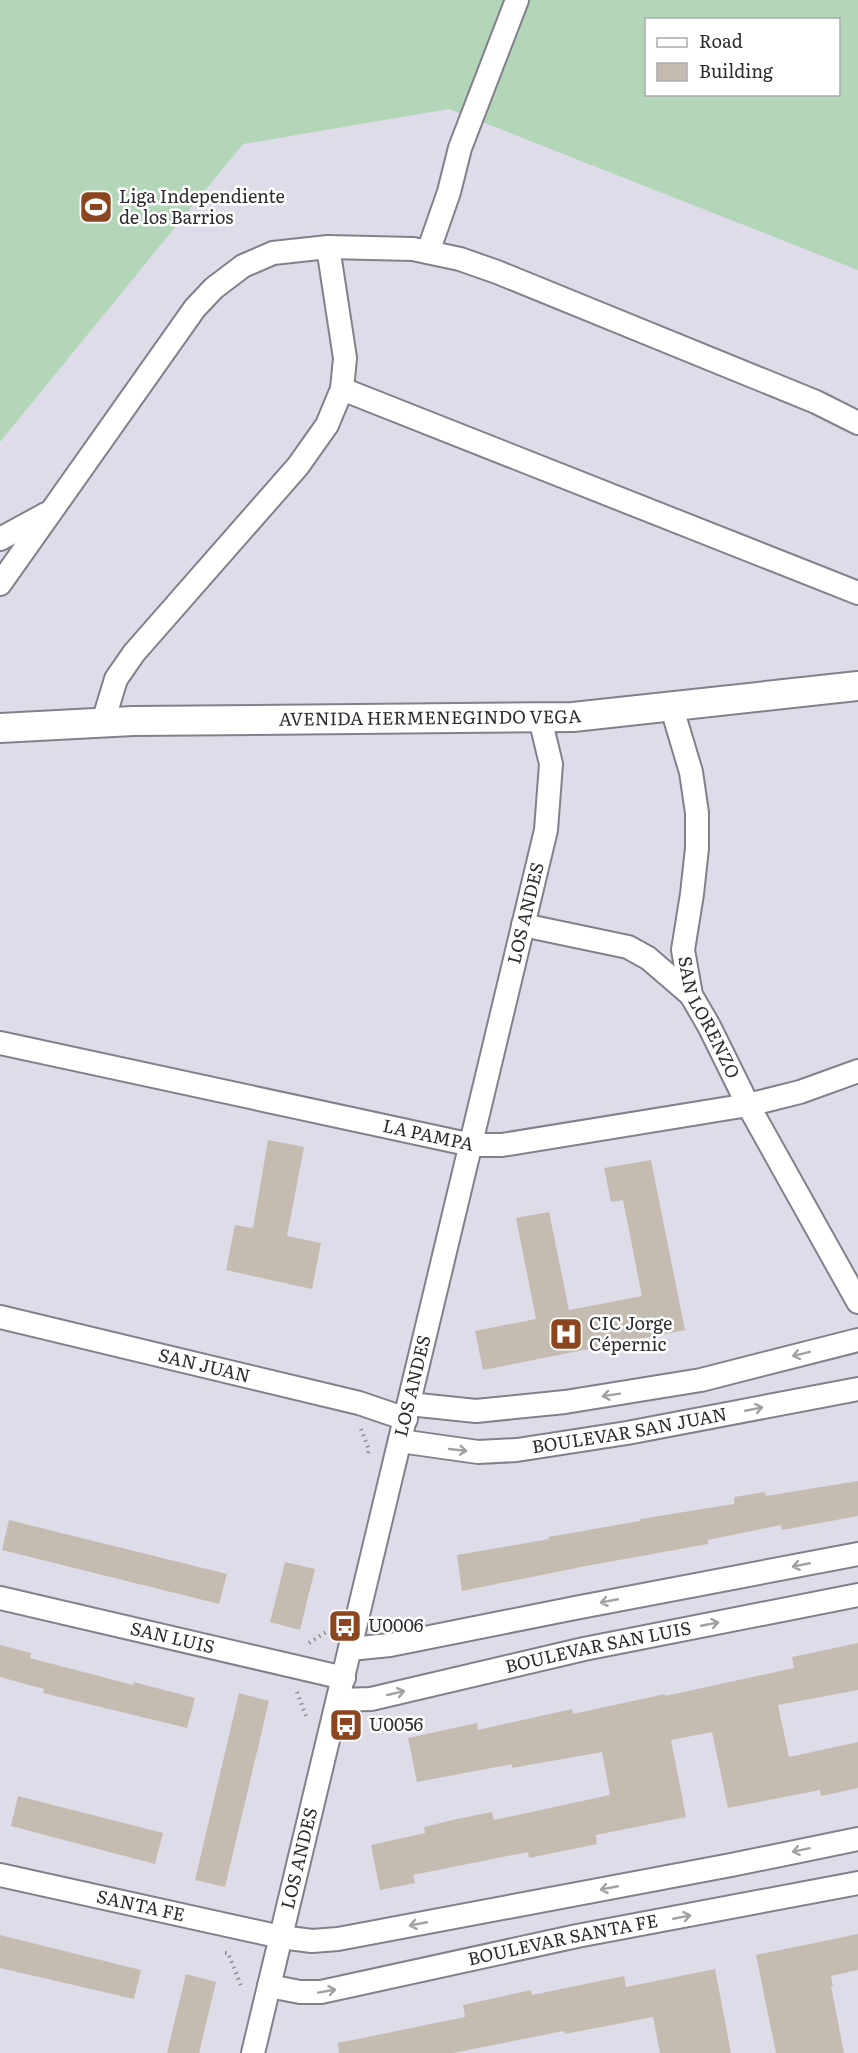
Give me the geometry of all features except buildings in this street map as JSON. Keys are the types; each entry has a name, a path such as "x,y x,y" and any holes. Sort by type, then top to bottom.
{"street":[{"path":"428,252 449,192 460,148 517,0"},
{"path":"103,722 116,679 134,653 298,466 327,425 342,389 345,358 328,247"},
{"path":"0,584 195,308 214,288 243,266 273,253 328,247 413,249 460,259 816,402 858,423"},
{"path":"342,389 858,593"},
{"path":"0,539 52,510"},
{"name":"AVENIDA HERMENEGINDO VEGA","path":"0,728 103,722 573,717 858,686"},
{"name":"SAN LORENZO","path":"671,705 691,772 697,813 693,883 683,950 691,995 709,1026 747,1105 858,1302"},
{"name":"LOS ANDES","path":"253,2053 546,830 551,764 540,718"},
{"path":"523,925 628,947 648,958 691,995"},
{"name":"LA PAMPA","path":"0,1043 472,1145 502,1146 747,1105 800,1092 858,1071"},
{"name":"SAN JUAN","path":"0,1317 359,1403 405,1421"},
{"path":"405,1421 565,1402 701,1380 858,1340"},
{"name":"BOULEVAR SAN JUAN","path":"405,1421 478,1452 517,1450 627,1433 858,1389"},
{"path":"350,1649 390,1645 858,1554"},
{"name":"BOULEVAR SAN LUIS","path":"338,1700 371,1699 584,1649 858,1595"},
{"name":"SAN LUIS","path":"0,1598 344,1678"},
{"path":"281,1937 312,1941 338,1939 858,1839"},
{"name":"SANTA FE","path":"0,1875 281,1937"},
{"name":"BOULEVAR SANTA FE","path":"269,1986 300,1992 321,1992 577,1936 858,1883"}],"path":[{"path":"366,1462 369,1450"},
{"path":"307,1644 326,1632 328,1621"},
{"path":"217,1951 228,1953 243,1990"}],"green space":[{"name":"Liga Independiente de los Barrios","path":"0,0 858,0 858,270 449,109 243,144 0,442"}],"place":[{"name":"Liga Independiente de los Barrios","path":"96,207"},
{"name":"CIC Jorge Cépernic","path":"566,1334"},
{"name":"U0006","path":"345,1626"},
{"name":"U0056","path":"346,1725"}]}
